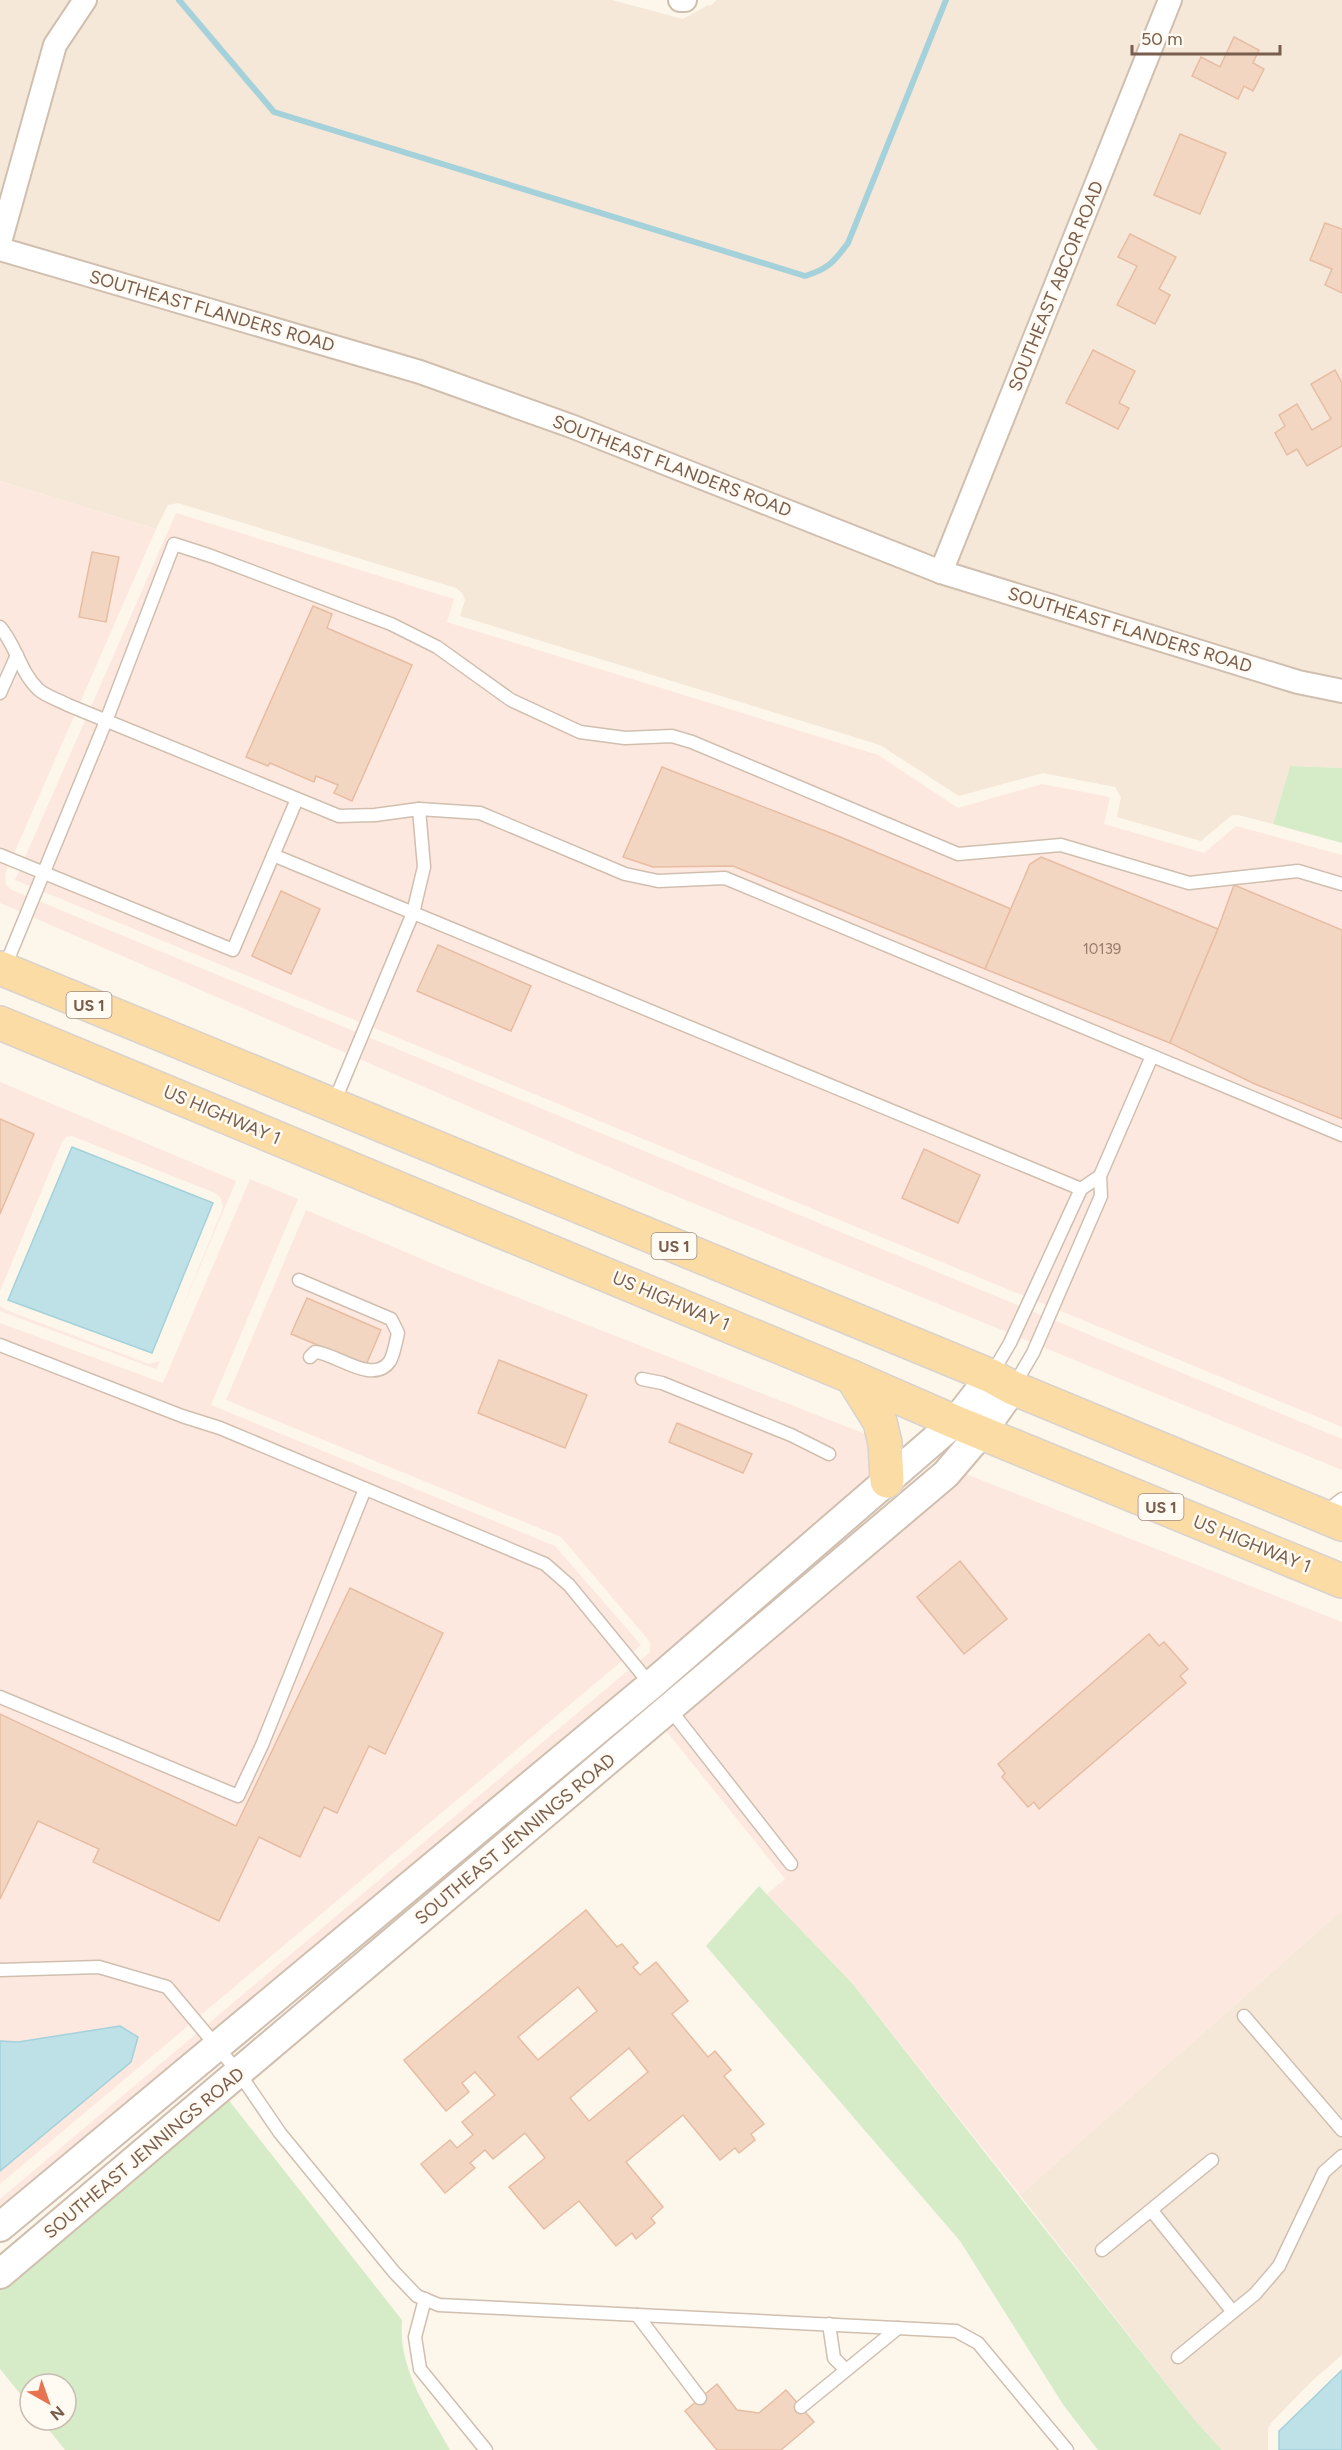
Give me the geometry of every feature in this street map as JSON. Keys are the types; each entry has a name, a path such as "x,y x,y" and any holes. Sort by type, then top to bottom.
{"main road":[{"name":"US 1","path":"2,969 1002,1382 1335,1513"},
{"name":"US HIGHWAY 1","path":"0,1023 852,1377 968,1428 1342,1581"},
{"path":"852,1377 880,1422 885,1443 887,1481"}],"street":[{"path":"0,242 54,45 85,0"},
{"name":"SOUTHEAST ABCOR ROAD","path":"941,572 1170,0"},
{"name":"SOUTHEAST FLANDERS ROAD","path":"0,249 420,372 571,426 941,572 1298,682 1342,691"},
{"name":"SOUTHEAST JENNINGS ROAD","path":"0,2227 217,2047 946,1474 968,1428 1002,1382"},
{"name":"SOUTHEAST JENNINGS ROAD","path":"0,2274 239,2073 660,1697 887,1481 968,1428"}],"lane":[{"path":"2,969 44,874 106,721 174,544 391,624 437,647 511,700 580,732 625,738 672,736 692,742 958,854 1061,845 1189,883 1298,872 1342,884"},
{"path":"0,627 39,690 106,721 339,816 375,815 420,809 480,813 625,874 658,881 725,878 1342,1135"},
{"path":"0,693 4,672 17,655"},
{"path":"0,855 233,950 297,799"},
{"path":"333,1105 413,913 424,867 420,809"},
{"path":"273,855 1081,1189"},
{"path":"1002,1382 1034,1353 1101,1196 1100,1176 1152,1056"},
{"path":"1002,1382 1010,1344 1081,1189 1100,1176"},
{"path":"299,1280 391,1320 398,1333 390,1361 381,1369 366,1371 323,1352 315,1352 310,1357"},
{"path":"0,1345 182,1416 220,1428 545,1564 569,1585 791,1864"},
{"path":"642,1379 662,1383 791,1435 829,1454"},
{"path":"0,1697 238,1796 262,1745 365,1489"},
{"path":"0,1970 99,1967 167,1987 239,2073 280,2133 394,2272 417,2296 440,2305 956,2331 978,2343 1067,2450"},
{"path":"1244,2016 1342,2130"},
{"path":"1178,2357 1255,2294 1279,2266 1324,2172 1342,2156"},
{"path":"1102,2250 1212,2160"},
{"path":"1152,2211 1233,2312"},
{"path":"424,2299 415,2337 420,2369 486,2450"},
{"path":"637,2315 700,2398"},
{"path":"829,2324 834,2358 846,2370"},
{"path":"801,2407 898,2328"}],"shaded area":[{"path":"0,0 72,0 44,42 0,200"},
{"path":"99,0 612,0 683,19 710,6 717,0 1158,0 935,558 12,241 65,51"},
{"path":"1182,0 1342,0 1342,681 1300,671 956,566"},
{"path":"0,261 417,383 568,436 947,587 1297,693 1342,703 1342,768 1290,766 1273,824 1232,815 1201,841 1117,817 1121,797 1115,787 1043,773 959,796 880,745 460,616 465,600 456,588 178,503 168,505 156,529 0,481"},
{"path":"0,481 156,529 5,874 6,885 12,890 1342,1439 1342,1470 666,1192 0,903"},
{"path":"176,513 454,599 447,622 878,755 958,808 1042,784 1110,797 1104,824 1204,853 1236,826 1342,855 1342,1427 15,880"},
{"path":"0,1082 236,1181 177,1321 223,1208 221,1198 215,1193 72,1136 66,1137 62,1142 0,1291"},
{"path":"250,1179 298,1199 211,1405 555,1546 641,1645 0,2184 0,1323 163,1383"},
{"path":"306,1210 450,1271 873,1437 875,1476 632,1686 0,2212 0,2199 650,1652 650,1642 561,1537 226,1400"},
{"path":"0,1306 149,1364 160,1361 156,1369 0,1311"},
{"path":"963,1473 1342,1622 1342,1910 1020,2195 852,1983 767,1894 785,1879 664,1728"},
{"path":"1342,1910 1342,2355 1312,2381 1271,2423 1268,2429 1268,2450 1222,2450 1193,2418 1020,2195"}],"green space":[{"path":"1290,766 1342,768 1342,843 1273,824"},
{"path":"759,1886 852,1983 1193,2418 1222,2450 1098,2450 1064,2406 960,2241 706,1946"},
{"path":"227,2098 402,2320 402,2338 409,2372 450,2450 65,2450 51,2432 78,2432 78,2372 18,2372 18,2391 0,2369 0,2289"}],"water":[{"path":"72,1147 213,1203 152,1353 8,1300"},
{"path":"120,2026 138,2037 131,2062 0,2171 0,2041 18,2042"},
{"path":"1342,2370 1342,2450 1279,2450 1279,2431"}],"building":[{"path":"1234,37 1259,50 1253,63 1264,69 1253,91 1244,86 1238,99 1192,76 1201,57 1220,67"},
{"path":"1180,134 1226,153 1200,214 1154,195"},
{"path":"1325,223 1342,229 1342,293 1325,285 1332,269 1310,260"},
{"path":"1130,234 1176,257 1159,289 1170,295 1155,324 1117,305 1137,266 1118,257"},
{"path":"1093,350 1135,371 1119,403 1129,408 1118,429 1066,403"},
{"path":"1335,370 1342,383 1342,446 1307,466 1297,449 1287,455 1275,433 1285,426 1279,415 1297,404 1312,430 1331,419 1311,384"},
{"path":"92,552 119,557 106,622 79,617"},
{"path":"313,606 332,614 327,628 412,665 352,801 334,793 338,785 316,776 314,782 270,763 268,766 246,757"},
{"path":"662,767 838,836 1011,909 985,969 733,866 653,867 623,857"},
{"path":"1041,857 1218,929 1170,1043 985,969 1030,864"},
{"path":"1234,885 1342,930 1342,1119 1255,1084 1170,1043"},
{"path":"281,891 320,909 291,974 252,956"},
{"path":"438,945 531,986 511,1031 417,991"},
{"path":"0,1119 34,1134 0,1214"},
{"path":"924,1149 980,1175 958,1223 902,1198"},
{"path":"307,1298 381,1330 366,1365 291,1334"},
{"path":"499,1360 587,1395 565,1448 478,1413"},
{"path":"677,1423 752,1454 743,1473 669,1442"},
{"path":"960,1561 1007,1619 964,1654 917,1597"},
{"path":"350,1588 443,1633 385,1754 369,1746 337,1813 324,1807 300,1857 259,1837 219,1921 93,1862 99,1849 38,1821 0,1899 0,1714 236,1826"},
{"path":"1149,1634 1159,1646 1164,1642 1188,1669 1180,1676 1186,1683 1039,1809 1034,1802 1028,1807 1002,1777 1005,1773 998,1764"},
{"path":"586,1910 617,1947 622,1944 638,1963 633,1967 640,1975 656,1962 688,2001 672,2014 708,2057 715,2051 731,2070 724,2076 764,2124 751,2134 755,2140 739,2153 735,2148 720,2160 683,2115 626,2162 663,2207 651,2218 655,2223 636,2239 632,2233 616,2246 579,2201 544,2229 509,2187 545,2158 525,2133 493,2159 485,2150 470,2163 475,2168 445,2193 421,2164 450,2140 457,2148 473,2135 462,2122 495,2095 475,2072 462,2083 469,2092 446,2111 404,2060","holes":["578,1987 597,2011 538,2060 518,2037","629,2048 648,2072 589,2121 570,2098"]},
{"path":"717,2384 737,2410 759,2413 786,2390 814,2422 781,2450 717,2450 685,2411"}],"waterway":[{"path":"179,0 274,112 805,276 830,264 848,243 946,0"}]}
